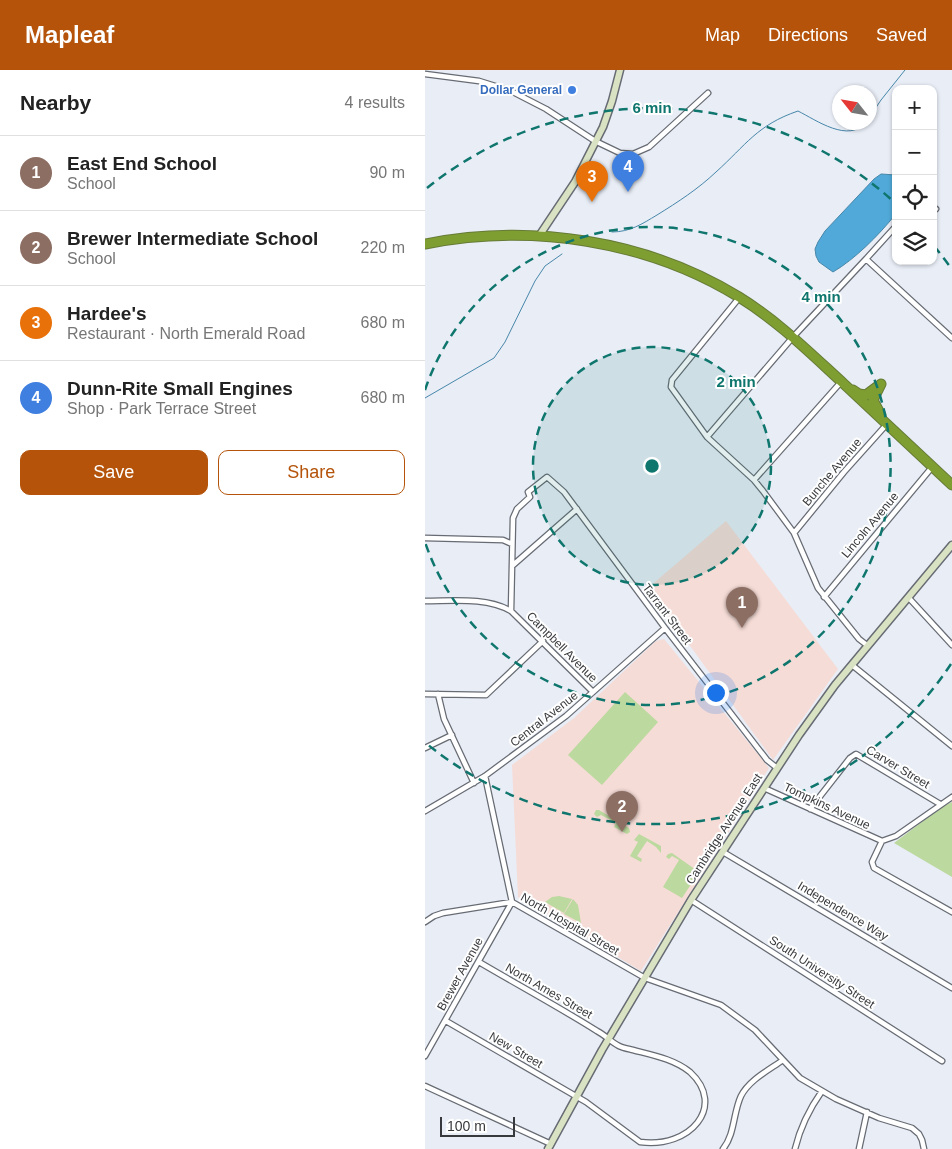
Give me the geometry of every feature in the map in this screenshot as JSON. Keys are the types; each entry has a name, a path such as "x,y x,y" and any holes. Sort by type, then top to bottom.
{"highway":[{"path":"425,244 487,235 539,236 594,242 648,256 699,277 739,298 793,337 952,484"},
{"path":"842,383 859,394 866,395 881,384 873,400 886,424"}],"main road":[{"path":"539,236 579,176 607,116 620,70"},
{"name":"Cambridge Avenue East","path":"549,1147 609,1039 691,900 777,768 820,705 952,545"}],"street":[{"path":"425,74 479,81 511,91 546,109 595,141 623,154 633,154 642,151 656,141 707,93"},
{"path":"707,436 793,337 892,230"},
{"path":"865,259 952,338"},
{"path":"739,298 671,384 672,390 707,436 754,480 794,533 813,580 824,597 868,646"},
{"path":"754,480 842,383"},
{"name":"Bunche Avenue","path":"794,533 886,424"},
{"name":"Lincoln Avenue","path":"824,597 933,466"},
{"name":"Tarrant Street","path":"540,481 547,477 564,492 665,628 767,760 777,768"},
{"name":"Campbell Avenue","path":"540,481 529,492 531,498 517,509 514,514 511,610 593,692"},
{"path":"512,566 577,509"},
{"path":"425,538 503,540 512,544"},
{"path":"908,597 952,645"},
{"path":"425,601 488,603 500,605 511,610"},
{"name":"Central Avenue","path":"425,811 485,776 566,716 665,628"},
{"path":"425,694 486,695 543,642"},
{"path":"852,665 952,746"},
{"path":"438,694 443,715 474,783"},
{"path":"425,748 452,734"},
{"name":"Carver Street","path":"810,809 849,758 856,754 940,804"},
{"path":"485,776 512,902"},
{"name":"Tompkins Avenue","path":"764,788 882,841 872,862 874,868 952,912"},
{"path":"882,841 896,836 952,797"},
{"name":"Independence Way","path":"723,852 952,988"},
{"name":"South University Street","path":"691,900 942,1061"},
{"name":"North Hospital Street","path":"425,922 431,917 443,913 512,902 645,978 721,1006 755,1030 800,1078 836,1099 912,1128 919,1134 924,1149"},
{"name":"Brewer Avenue","path":"425,1056 512,902"},
{"name":"North Ames Street","path":"479,962 620,1047 671,1061 686,1069 695,1078 703,1095 703,1113 696,1130 685,1140"},
{"name":"New Street","path":"446,1021 577,1097 649,1148"},
{"path":"723,1149 729,1140 739,1102 744,1091 752,1082 783,1060"},
{"path":"425,1086 549,1147"},
{"path":"795,1149 802,1126 822,1091"},
{"path":"859,1149 867,1112"},
{"path":"649,1148 676,1144"}],"shaded area":[{"path":"726,521 838,669 773,760 648,588"},
{"path":"664,639 769,768 641,971 518,897 512,765 574,718 656,641"}],"green space":[{"path":"625,692 658,722 602,785 568,755"},
{"path":"952,802 952,877 894,843 939,809"},
{"path":"596,810 629,828 630,832 627,834 614,827 616,823 601,815 597,817 594,814"},
{"path":"639,834 661,846 661,853 647,841 637,856 642,859 641,862 630,856 638,842 634,840"},
{"path":"672,853 699,872 682,898 663,887 679,860 672,856 669,859 666,857"},
{"path":"559,896 572,899 564,913 545,902 552,897"},
{"path":"573,899 578,905 581,923 564,914"}],"water":[{"path":"881,174 892,175 892,218 850,261 833,272 819,262 816,256 815,249 818,242 825,231"}],"waterway":[{"path":"877,106 905,70"},
{"path":"612,232 625,231 636,227 695,190 762,129 784,117 798,111 832,128"},
{"path":"839,130 854,130"},
{"path":"425,398 494,358 505,342 535,281 545,266 562,254"}],"place":[{"name":"Dollar General","path":"572,90"},
{"name":"Dunn-Rite Small Engines","path":"628,192"},
{"name":"Hardee's","path":"592,202"},
{"name":"East End School","path":"742,628"},
{"name":"Brewer Intermediate School","path":"622,832"}]}
